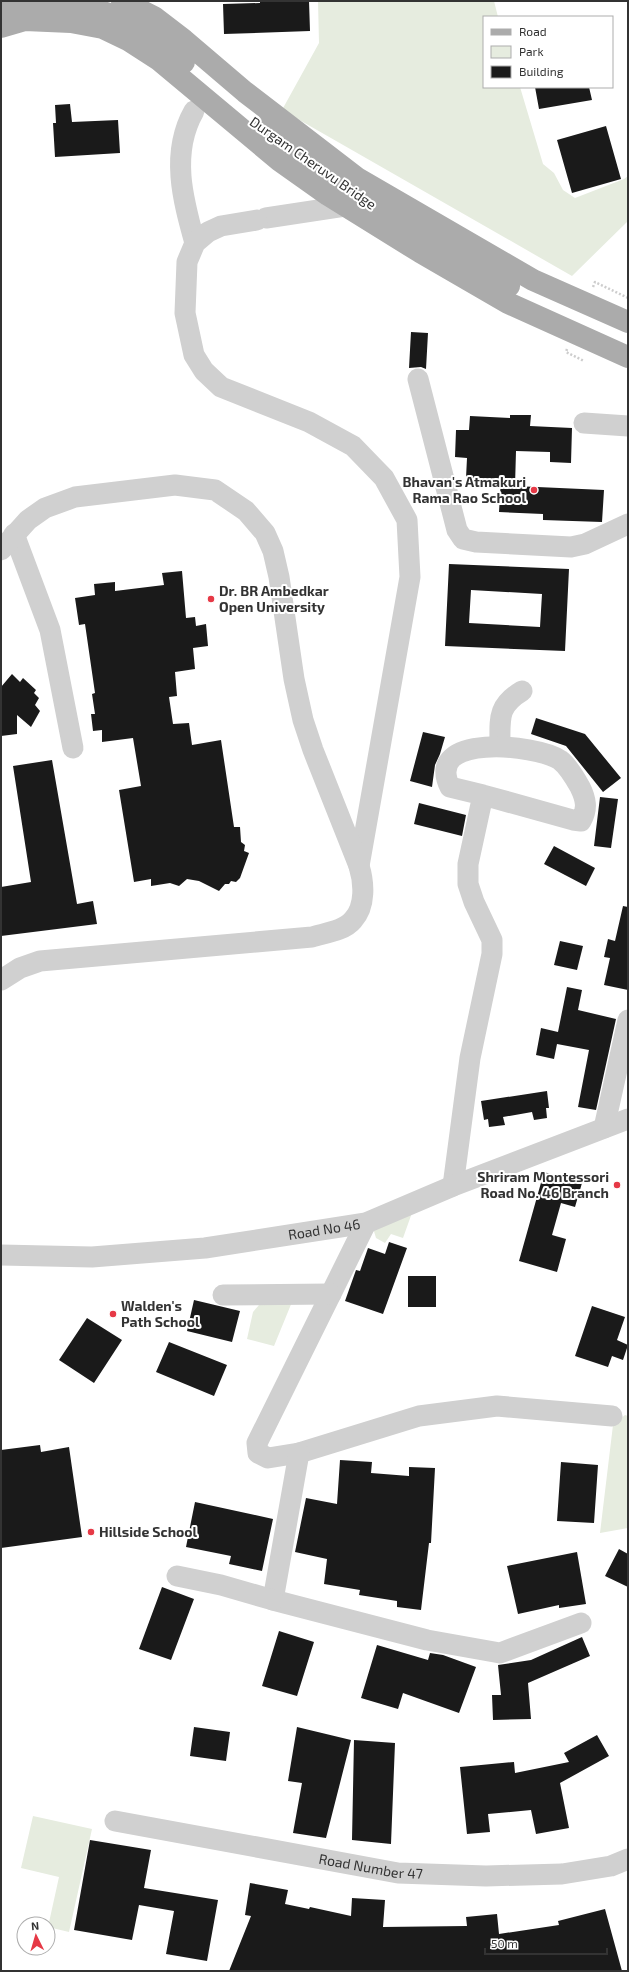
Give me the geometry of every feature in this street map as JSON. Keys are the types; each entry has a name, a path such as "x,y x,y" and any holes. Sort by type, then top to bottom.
{"main road":[{"name":"Durgam Cheruvu Bridge","path":"122,1 154,17 184,40 245,92 357,178 532,280 628,322"},
{"path":"149,1 168,10 325,142 381,180 539,267 628,305"},
{"name":"Durgam Cheruvu Bridge","path":"2,21 68,5 100,10 147,32 176,55 229,104 362,199 527,297 628,340"},
{"path":"2,21 25,20 72,22 103,28 128,40 159,60 280,161 345,206 508,303 628,357"}],"street":[{"path":"194,111 183,138 181,166 182,196 196,243"},
{"path":"345,206 221,226 208,232 196,243 187,262 185,313 194,355 204,371 221,387 309,422 353,446 384,478 407,520 410,577 359,866"},
{"path":"418,379 457,530 463,539 476,542 571,547 585,544 628,524"},
{"path":"584,422 628,426"},
{"path":"1,550 28,520 45,508 75,497 175,485 215,490 246,511 265,532 273,551 279,577 294,679 303,720 313,750 363,879 362,902 353,920 339,930 312,937 40,961 20,968 1,980"},
{"path":"14,534 50,630 73,748"},
{"path":"500,746 500,723 503,708 511,698 522,691"},
{"path":"500,746 545,753 561,761 575,777 585,796 586,812 581,821 573,820 483,795 450,787 445,778 448,764 460,751 500,746"},
{"path":"453,1186 470,1058 492,954 492,940 474,902 468,884 468,864 483,795"},
{"path":"604,1128 628,1020"},
{"name":"Road No 46","path":"1,1255 92,1257 205,1248 366,1223 453,1186 628,1119"},
{"path":"366,1223 257,1443 258,1453 268,1458 299,1453 419,1416 497,1406 612,1416"},
{"path":"223,1295 331,1294"},
{"path":"274,1600 299,1453"},
{"path":"177,1576 220,1585 427,1640 500,1653 581,1623"},
{"name":"Road Number 47","path":"115,1821 398,1873 486,1876 562,1874 611,1866 628,1859"}],"path":[{"path":"600,285 628,298"},
{"path":"570,354 584,361"}],"green space":[{"path":"318,1 494,1 498,16 483,16 483,88 520,88 543,164 554,173 563,190 575,198 624,179 628,176 628,221 572,276 282,110 319,43"},
{"path":"413,1210 403,1238 391,1234 385,1243 376,1238 373,1228"},
{"path":"292,1302 274,1346 247,1339 253,1312 259,1305"},
{"path":"625,1415 628,1416 628,1528 600,1533 613,1425"},
{"path":"33,1816 92,1829 69,1932 56,1929 56,1916 50,1916 59,1877 21,1868"}],"building":[{"path":"260,1 309,1 310,31 224,34 223,4 260,3"},
{"path":"535,88 589,88 592,100 539,109"},
{"path":"70,104 72,122 118,120 120,153 55,157 53,123 56,123 55,105"},
{"path":"606,126 621,179 572,193 557,140"},
{"path":"411,332 428,333 426,369 421,367 409,368"},
{"path":"510,415 531,415 530,426 572,428 571,463 550,462 550,452 516,451 515,486 604,490 602,522 543,520 543,514 499,512 501,479 466,478 467,458 455,457 456,430 469,430 470,416 510,418"},
{"path":"449,564 569,569 565,651 445,646","holes":["471,590 542,594 540,627 469,623"]},
{"path":"182,571 186,618 195,617 196,626 206,624 208,646 193,648 195,669 175,672 177,696 169,697 173,724 189,723 192,745 221,740 234,827 240,827 241,842 245,845 244,851 249,853 240,878 236,882 231,881 229,884 225,884 219,891 199,881 187,879 179,886 170,883 151,886 151,879 134,882 119,790 141,786 133,738 102,742 102,730 93,731 91,714 95,714 92,694 95,693 85,624 79,625 75,598 95,595 94,584 115,582 115,591 164,585 162,573"},
{"path":"12,674 20,682 23,678 36,690 34,693 39,698 35,705 40,711 31,727 17,715 17,734 1,736 1,687"},
{"path":"536,718 585,734 621,778 603,792 566,746 531,734"},
{"path":"423,732 445,737 435,765 432,787 410,781"},
{"path":"52,760 77,904 93,901 97,924 1,936 1,887 31,882 13,766"},
{"path":"600,797 618,799 611,848 594,846"},
{"path":"419,803 466,815 462,836 414,824"},
{"path":"554,846 595,868 586,886 544,864"},
{"path":"623,906 628,907 628,990 604,985 610,958 604,957 608,939 615,941"},
{"path":"560,941 583,946 577,970 554,965"},
{"path":"567,987 582,990 578,1010 616,1019 596,1110 578,1107 589,1050 557,1044 554,1059 536,1055 541,1028 558,1032"},
{"path":"547,1091 549,1108 546,1108 547,1118 534,1120 532,1112 503,1117 505,1125 489,1127 488,1119 484,1120 481,1101"},
{"path":"544,1172 582,1183 575,1207 561,1203 552,1235 566,1239 557,1272 519,1261"},
{"path":"389,1242 407,1248 383,1314 345,1301 356,1270 360,1271 368,1248 385,1254"},
{"path":"408,1276 436,1276 436,1307 408,1307"},
{"path":"194,1300 240,1311 232,1342 187,1331"},
{"path":"592,1306 625,1317 617,1340 628,1345 623,1360 612,1356 608,1367 575,1356"},
{"path":"87,1318 122,1340 94,1383 59,1360"},
{"path":"169,1342 227,1365 214,1396 156,1372"},
{"path":"40,1445 41,1452 69,1447 82,1537 1,1548 1,1450"},
{"path":"340,1460 372,1462 371,1473 409,1476 409,1467 435,1468 431,1543 429,1543 421,1610 397,1607 397,1601 359,1595 360,1590 324,1584 327,1559 295,1552 306,1498 337,1504"},
{"path":"561,1462 598,1465 594,1523 557,1521"},
{"path":"195,1502 273,1519 262,1571 229,1564 231,1556 186,1547"},
{"path":"619,1549 628,1554 628,1587 605,1576"},
{"path":"577,1552 586,1604 559,1608 559,1605 518,1614 507,1566"},
{"path":"162,1587 194,1599 171,1660 139,1649"},
{"path":"279,1631 314,1642 297,1696 262,1686"},
{"path":"582,1637 590,1656 528,1683 531,1719 493,1720 492,1695 501,1695 498,1665 531,1660"},
{"path":"377,1645 428,1660 430,1653 443,1655 476,1667 459,1713 403,1693 398,1709 361,1698"},
{"path":"194,1727 230,1732 226,1761 190,1756"},
{"path":"297,1727 351,1740 326,1838 293,1833 302,1783 288,1781"},
{"path":"597,1735 609,1756 560,1783 569,1828 536,1834 531,1810 488,1814 490,1832 467,1834 460,1767 514,1762 515,1773 569,1762 564,1753"},
{"path":"354,1740 395,1743 391,1844 352,1840"},
{"path":"90,1840 151,1850 144,1888 218,1900 207,1961 166,1954 174,1911 139,1905 132,1940 74,1930"},
{"path":"250,1883 288,1890 285,1904 309,1909 310,1907 351,1916 352,1898 385,1900 383,1927 467,1926 466,1917 497,1914 499,1934 559,1925 558,1921 605,1909 622,1971 229,1971 251,1916 245,1915"}],"place":[{"name":"Bhavan's Atmakuri Rama Rao School","path":"534,490"},
{"name":"Dr. BR Ambedkar Open University","path":"211,599"},
{"name":"Shriram Montessori Road No. 46 Branch","path":"617,1185"},
{"name":"Walden's Path School","path":"113,1314"},
{"name":"Hillside School","path":"91,1532"}]}
